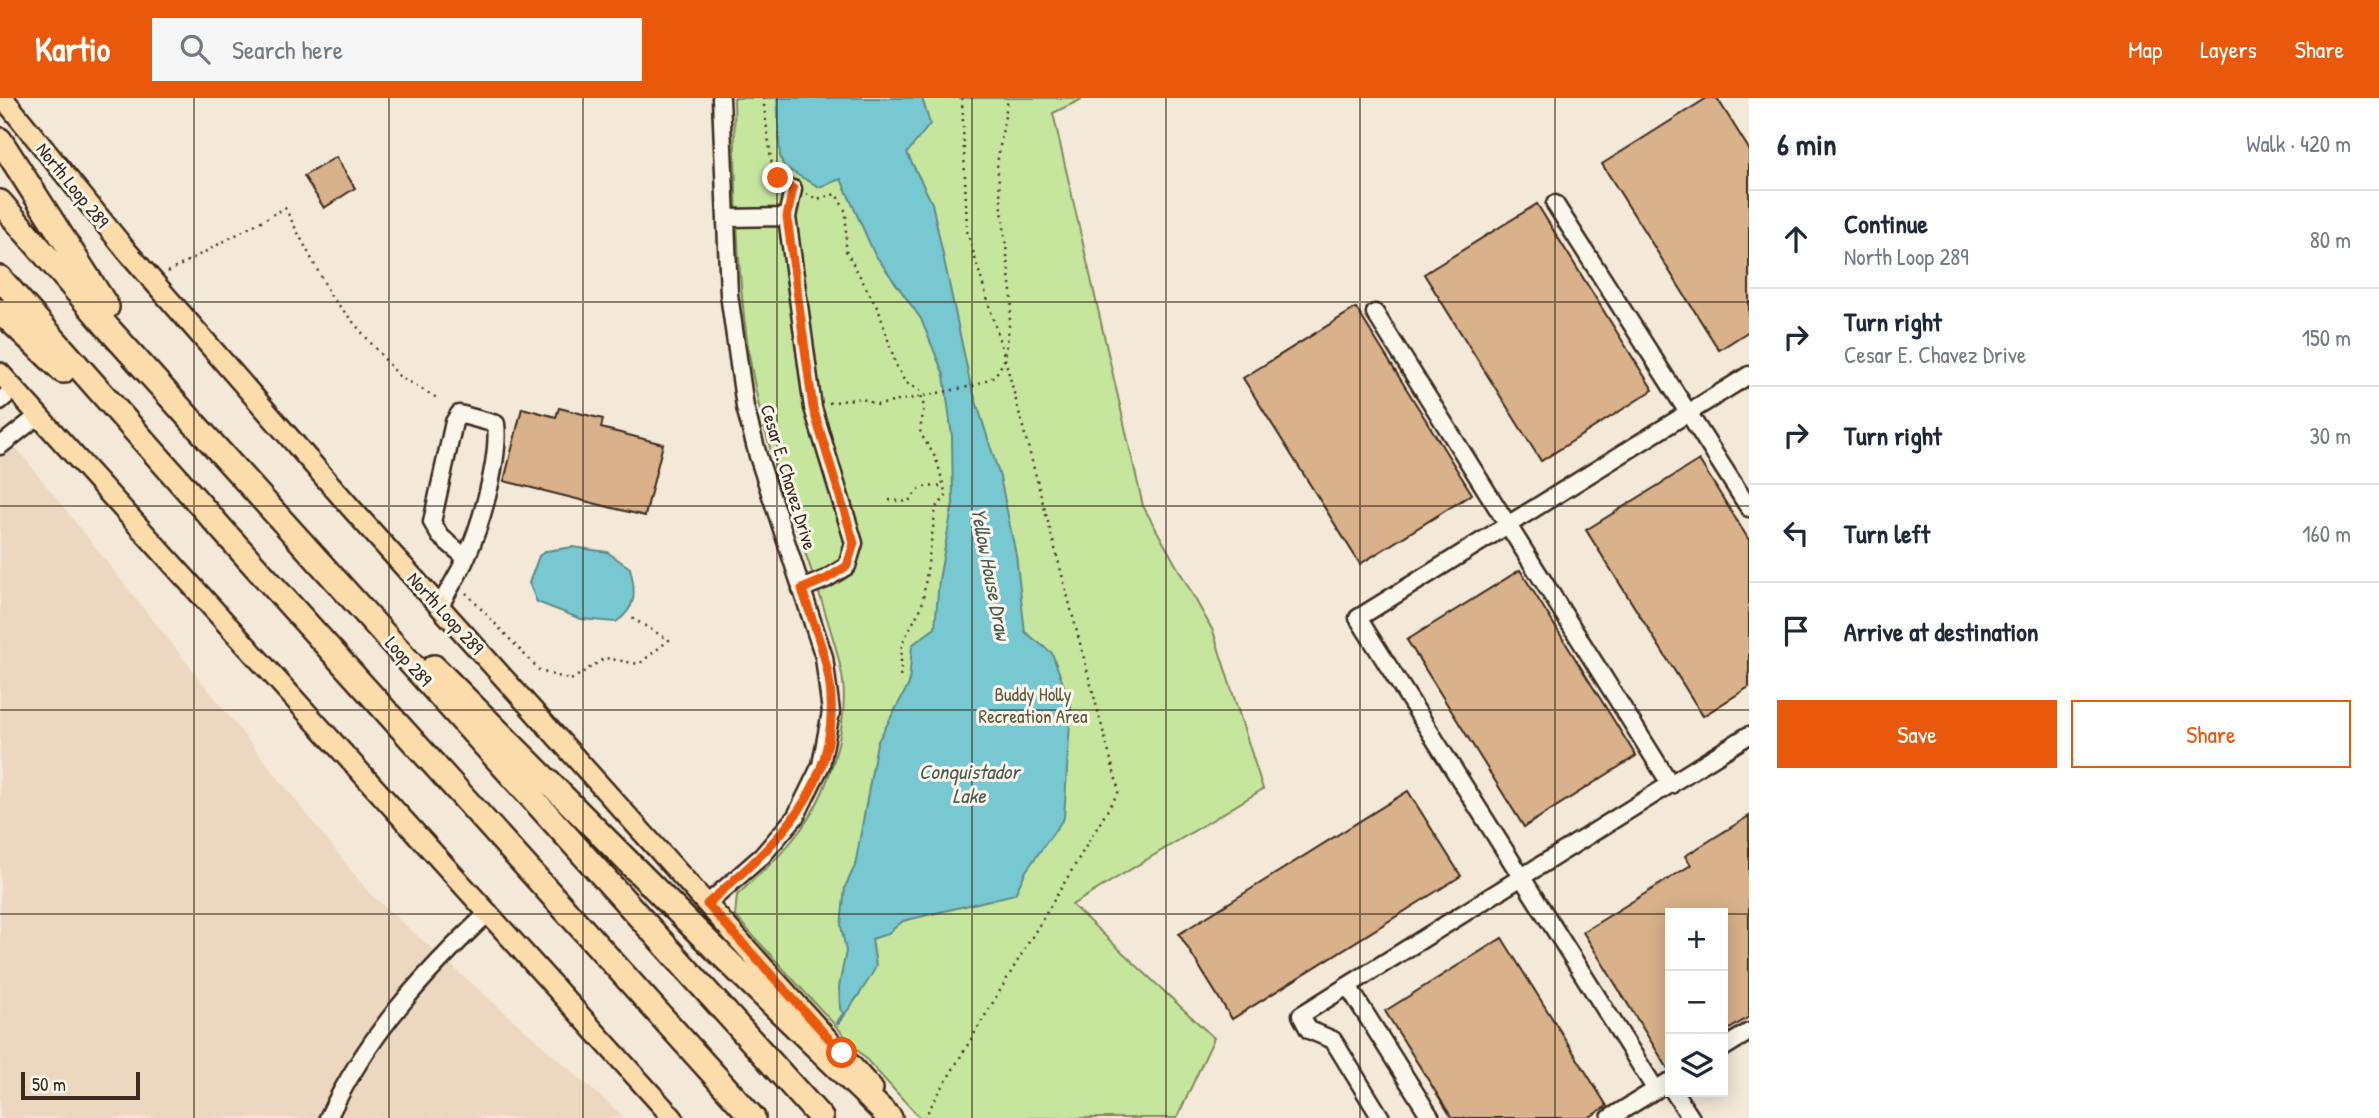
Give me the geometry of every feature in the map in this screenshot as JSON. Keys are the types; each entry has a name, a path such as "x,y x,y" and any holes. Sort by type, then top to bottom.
{"highway":[{"path":"0,141 82,270 103,301 144,349 176,403"},
{"name":"Loop 289","path":"0,202 176,403 821,1118"},
{"path":"0,278 227,536 753,1118"},
{"path":"0,310 227,536"},
{"path":"348,594 395,624 556,792 890,1118"}],"main road":[{"name":"North Loop 289","path":"3,98 126,250 440,606 900,1118"},
{"path":"0,373 7,395 38,416 673,1118"}],"street":[{"name":"Cesar E. Chavez Drive","path":"707,904 781,837 810,792 821,765 831,712 830,686 745,407 729,294 721,98"},
{"path":"793,189 787,217 813,408 854,543 847,566 802,589"},
{"path":"1555,204 1749,508"},
{"path":"726,218 787,217"},
{"path":"1375,313 1671,785"},
{"path":"1665,1082 1522,878 1358,618 1749,375"},
{"path":"440,606 466,558 482,510 498,438 496,424 459,414 454,422 432,522 440,536 466,558"},
{"path":"0,446 38,416"},
{"path":"1381,1118 1333,1040 1309,1030 1301,1015 1749,735"},
{"path":"328,1118 346,1080 399,1004 489,912"},
{"path":"1348,986 1432,1118"},
{"path":"1728,1045 1749,1032"},
{"path":"1610,1118 1665,1088"},
{"path":"1676,1097 1691,1118"}],"path":[{"path":"763,98 772,167 778,178 793,189 817,199 836,194 846,212 846,251 879,311 896,365 905,382 920,390 924,407 920,430 937,462 946,497 936,507 922,606 902,643 900,679"},
{"path":"924,1118 1119,791 1005,359 967,231 962,98"},
{"path":"813,408 841,398 860,398 878,405 974,386 995,376 1005,359 1011,330 1012,301 997,164 1008,98"},
{"path":"159,276 285,208 331,296 399,376 437,398"},
{"path":"889,500 908,502 921,487 943,486"},
{"path":"454,580 540,671 571,680 605,658 639,664 669,640 630,617"}],"shaded area":[{"path":"0,427 370,894 625,1118 0,1118"}],"green space":[{"name":"Buddy Holly Recreation Area","path":"734,98 1084,98 1053,113 1143,506 1213,631 1263,789 1072,905 1214,1038 1177,1118 920,1118 735,916 737,895 782,852 799,833 815,808 835,755 844,699 842,672 834,643 775,466 753,379 739,259"}],"water":[{"name":"Conquistador Lake","path":"777,98 922,98 930,124 907,153 932,203 970,382 1000,477 1016,555 1025,632 1052,653 1071,706 1064,818 1026,871 1015,894 903,921 887,934 872,939 876,966 844,1014 840,1009 839,987 846,951 841,926 845,887 855,866 877,743 909,684 912,645 935,628 939,580 953,503 952,436 944,375 921,319 874,253 841,179 819,187 784,167 780,156"},
{"path":"573,547 607,552 630,568 633,599 628,611 616,622 581,619 537,602 529,583 539,556 546,551"}],"building":[{"path":"1707,98 1717,98 1749,149 1749,331 1719,350 1602,164"},
{"path":"336,157 355,188 324,208 304,176"},
{"path":"1537,204 1653,390 1541,461 1424,274"},
{"path":"1356,308 1472,494 1360,564 1243,378"},
{"path":"522,408 556,417 559,408 603,419 601,428 663,444 645,516 504,481"},
{"path":"1699,460 1749,540 1749,687 1703,716 1586,530"},
{"path":"1520,570 1636,756 1524,827 1407,640"},
{"path":"1408,791 1461,876 1232,1019 1179,934"},
{"path":"1749,816 1749,1017 1728,1030 1728,908 1665,908 1665,1064 1583,932 1691,865 1685,856"},
{"path":"1502,938 1607,1106 1588,1118 1452,1118 1385,1011"}],"waterway":[{"name":"Yellow House Draw","path":"838,1023 844,1014"}],"route":[{"path":"778,178 793,189 787,217 813,408 854,543 847,566 802,589 824,657 830,686 831,712 821,765 810,792 781,837 707,904 842,1053"}]}
